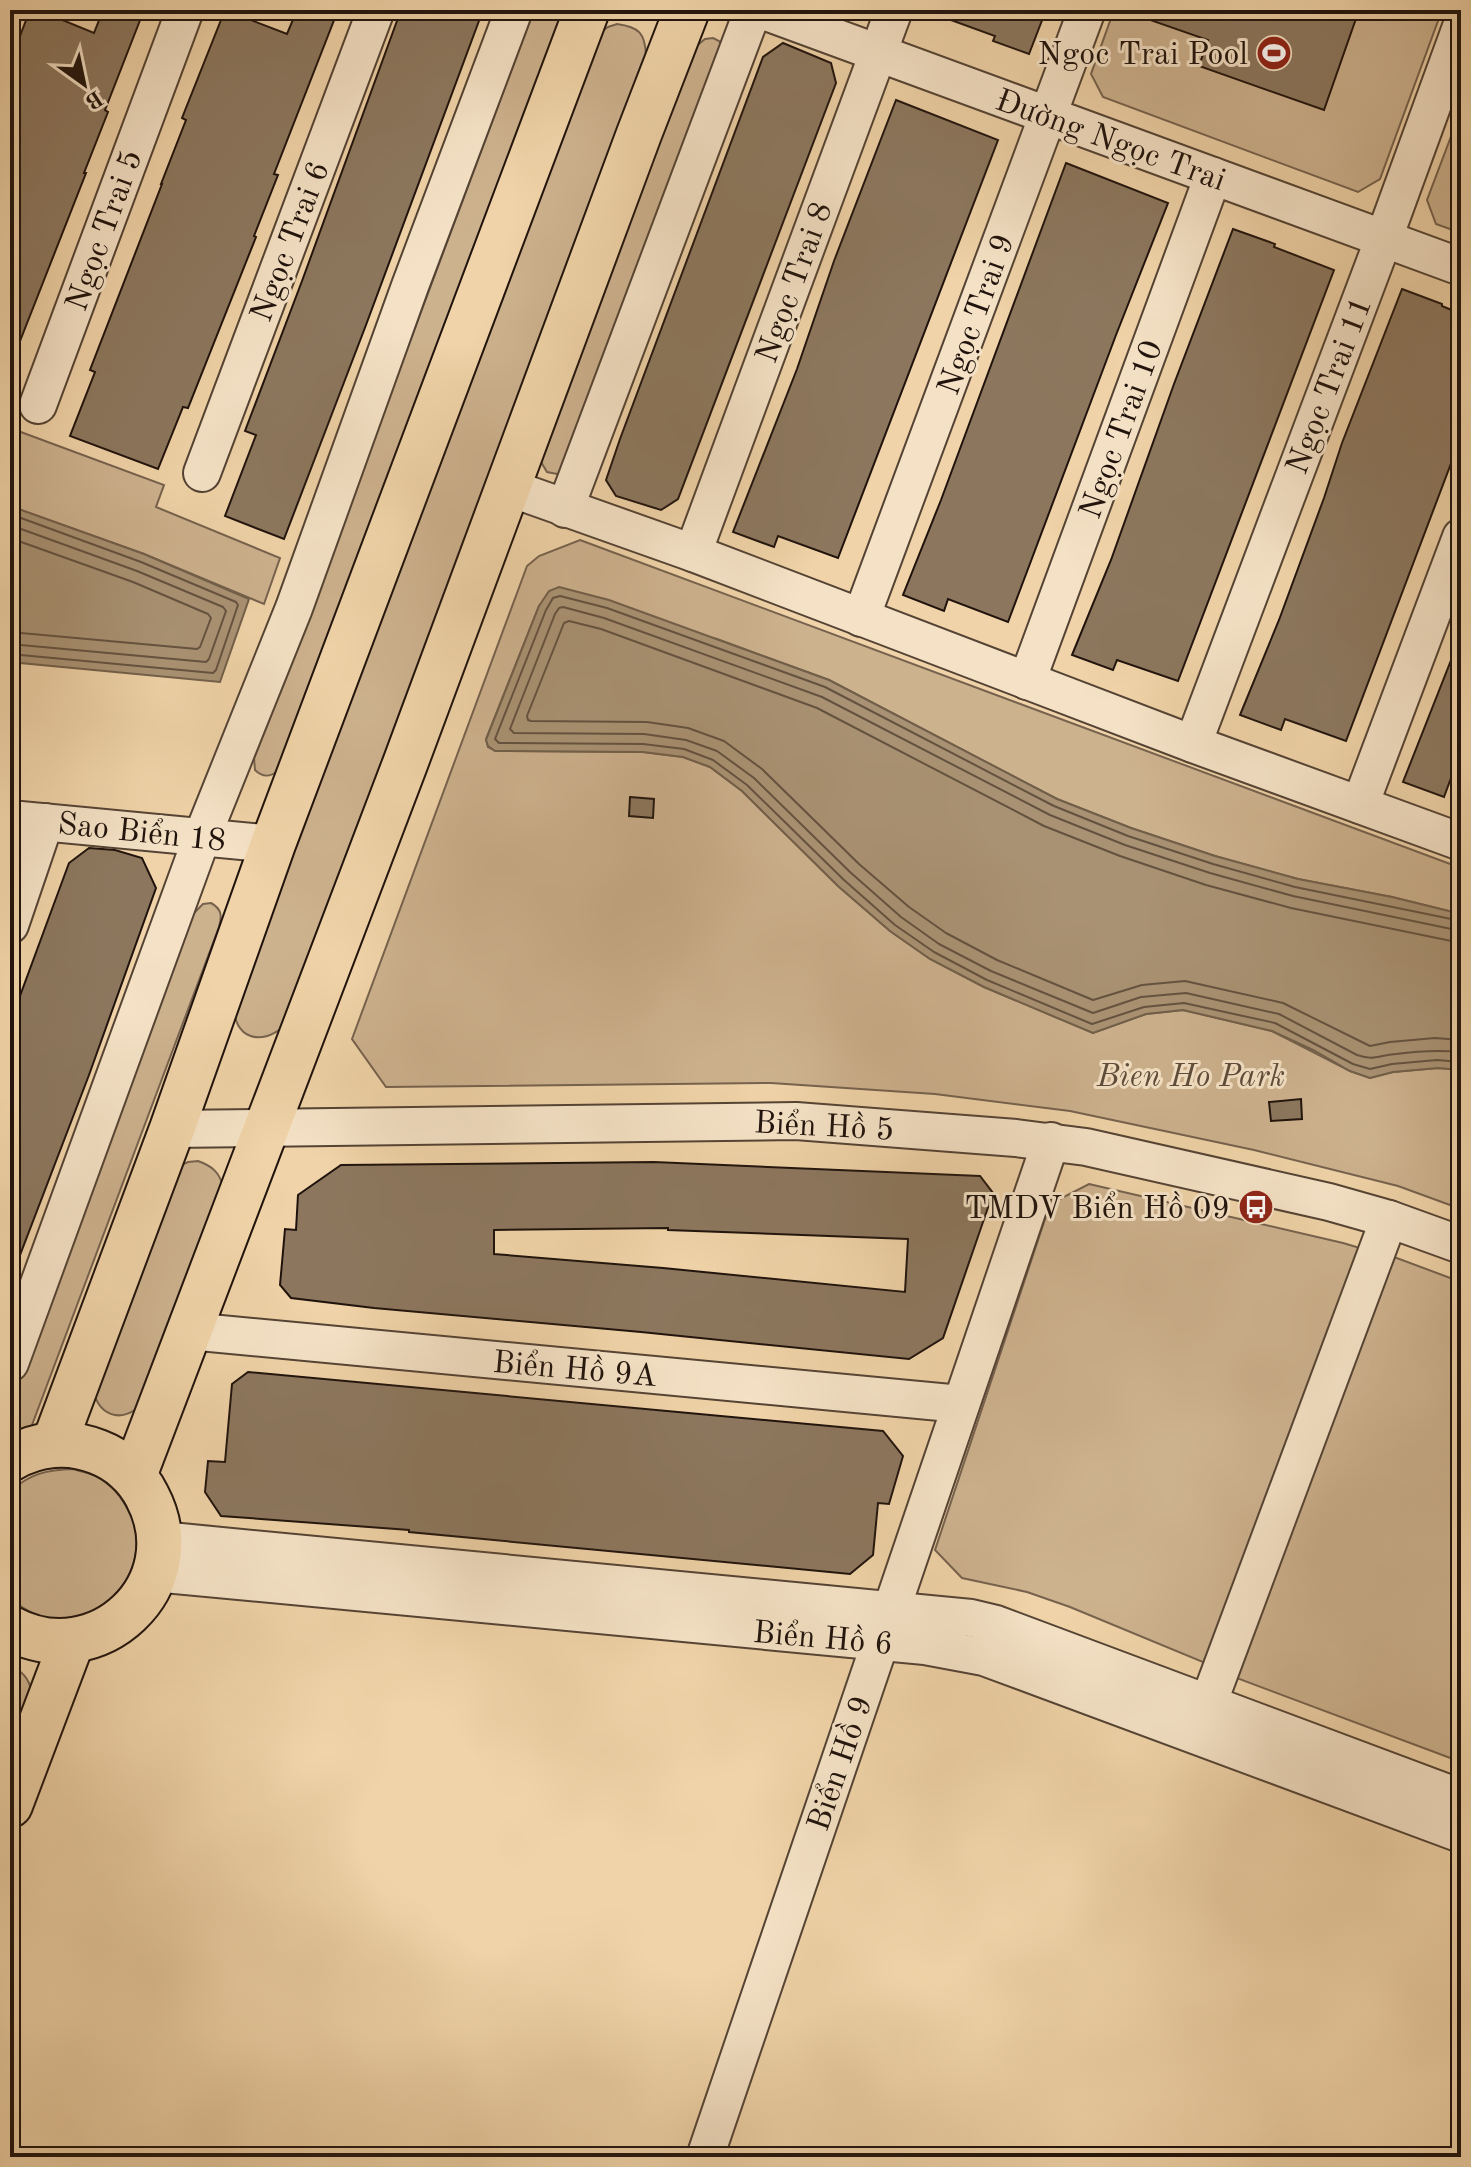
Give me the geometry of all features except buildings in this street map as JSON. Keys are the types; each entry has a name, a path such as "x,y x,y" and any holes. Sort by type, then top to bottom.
{"main road":[{"path":"54,1444 172,1129 273,844 587,10"},
{"path":"134,1476 687,10"},
{"path":"10,1459 36,1447 54,1444 98,1452 134,1476 152,1505 157,1521 157,1557 143,1598 130,1614 114,1626 96,1636 72,1641 48,1641 24,1636 10,1628"},
{"path":"10,1805 72,1641"}],"street":[{"name":"Ngọc Trai 5","path":"38,405 185,10"},
{"name":"Ngọc Trai 6","path":"202,473 376,10"},
{"path":"10,1363 202,837 294,608 514,10"},
{"path":"565,509 753,10"},
{"name":"Đường Ngọc Trai","path":"761,10 1461,267"},
{"name":"Ngọc Trai 8","path":"693,553 894,10"},
{"name":"Ngọc Trai 9","path":"861,618 1087,10"},
{"name":"Ngọc Trai 11","path":"1193,744 1461,27"},
{"name":"Ngọc Trai 10","path":"1027,681 1213,176"},
{"path":"507,487 693,553 1193,744 1461,842"},
{"path":"1360,805 1461,537"},
{"path":"10,925 28,820"},
{"name":"Sao Biển 18","path":"28,820 273,844"},
{"name":"Biển Hồ 5","path":"172,1129 796,1121 1051,1141 1329,1202 1389,1219 1461,1245"},
{"name":"Biển Hồ 9","path":"705,2157 1051,1141"},
{"path":"1208,1704 1389,1219"},
{"name":"Biển Hồ 9A","path":"189,1331 961,1404"},
{"name":"Biển Hồ 6","path":"157,1557 886,1626 961,1617 996,1624 1461,1798"},
{"name":"Biển Hồ 6","path":"886,1626 925,1646 984,1657 1461,1834"}],"green space":[{"path":"534,10 564,10 278,771 269,775 258,773 254,758"},
{"path":"1114,10 1442,10 1380,179 1358,192 1103,97 1091,74"},
{"path":"617,24 639,32 646,55 284,1026 266,1036 250,1036 238,1025 234,1005 598,34"},
{"path":"713,38 723,47 562,472 547,472 541,462 542,456 694,48 705,39"},
{"path":"1461,110 1461,233 1436,224 1427,200"},
{"path":"10,428 164,485 156,507 280,558 264,604 144,554 10,506"},
{"name":"Bien Ho Park","path":"580,540 1461,868 1461,914 1298,879 1215,856 1057,799 829,680 717,639 539,606 486,739 488,747 496,751 643,752 683,757 710,767 742,791 838,886 890,931 930,959 984,987 1093,1033 1146,1014 1183,1010 1272,1031 1370,1078 1393,1072 1438,1068 1461,1070 1461,1209 1398,1186 1254,1150 1070,1111 935,1094 771,1083 386,1087 352,1039 527,566 539,556"},
{"path":"211,903 220,913 219,927 32,1425 30,1430 11,1434 10,1405 193,914 203,904"},
{"path":"198,1161 214,1170 223,1186 139,1407 124,1415 111,1414 100,1405 93,1390 177,1167"},
{"path":"1089,1184 1363,1249 1210,1665 1070,1607 1027,1592 962,1578 935,1550 1050,1204"},
{"path":"1386,1254 1461,1282 1461,1762 1234,1677"},
{"path":"74,1469 98,1477 122,1499 135,1531 135,1558 125,1582 108,1601 86,1614 60,1619 34,1614 10,1597 10,1491 40,1474"},
{"path":"10,1667 24,1676 32,1691 10,1757"}],"water":[{"path":"10,506 144,554 249,599 220,682 10,662"},
{"path":"559,587 609,600 829,680 1057,799 1131,828 1298,879 1461,914 1461,1070 1438,1068 1393,1072 1370,1078 1272,1031 1183,1010 1146,1014 1093,1033 984,987 930,959 890,931 838,886 742,791 710,767 683,757 643,752 495,751 486,740 539,606 549,591"}],"place":[{"name":"Ngoc Trai Pool","path":"1274,53"},
{"name":"TMDV Biển Hồ 09","path":"1256,1207"}]}
